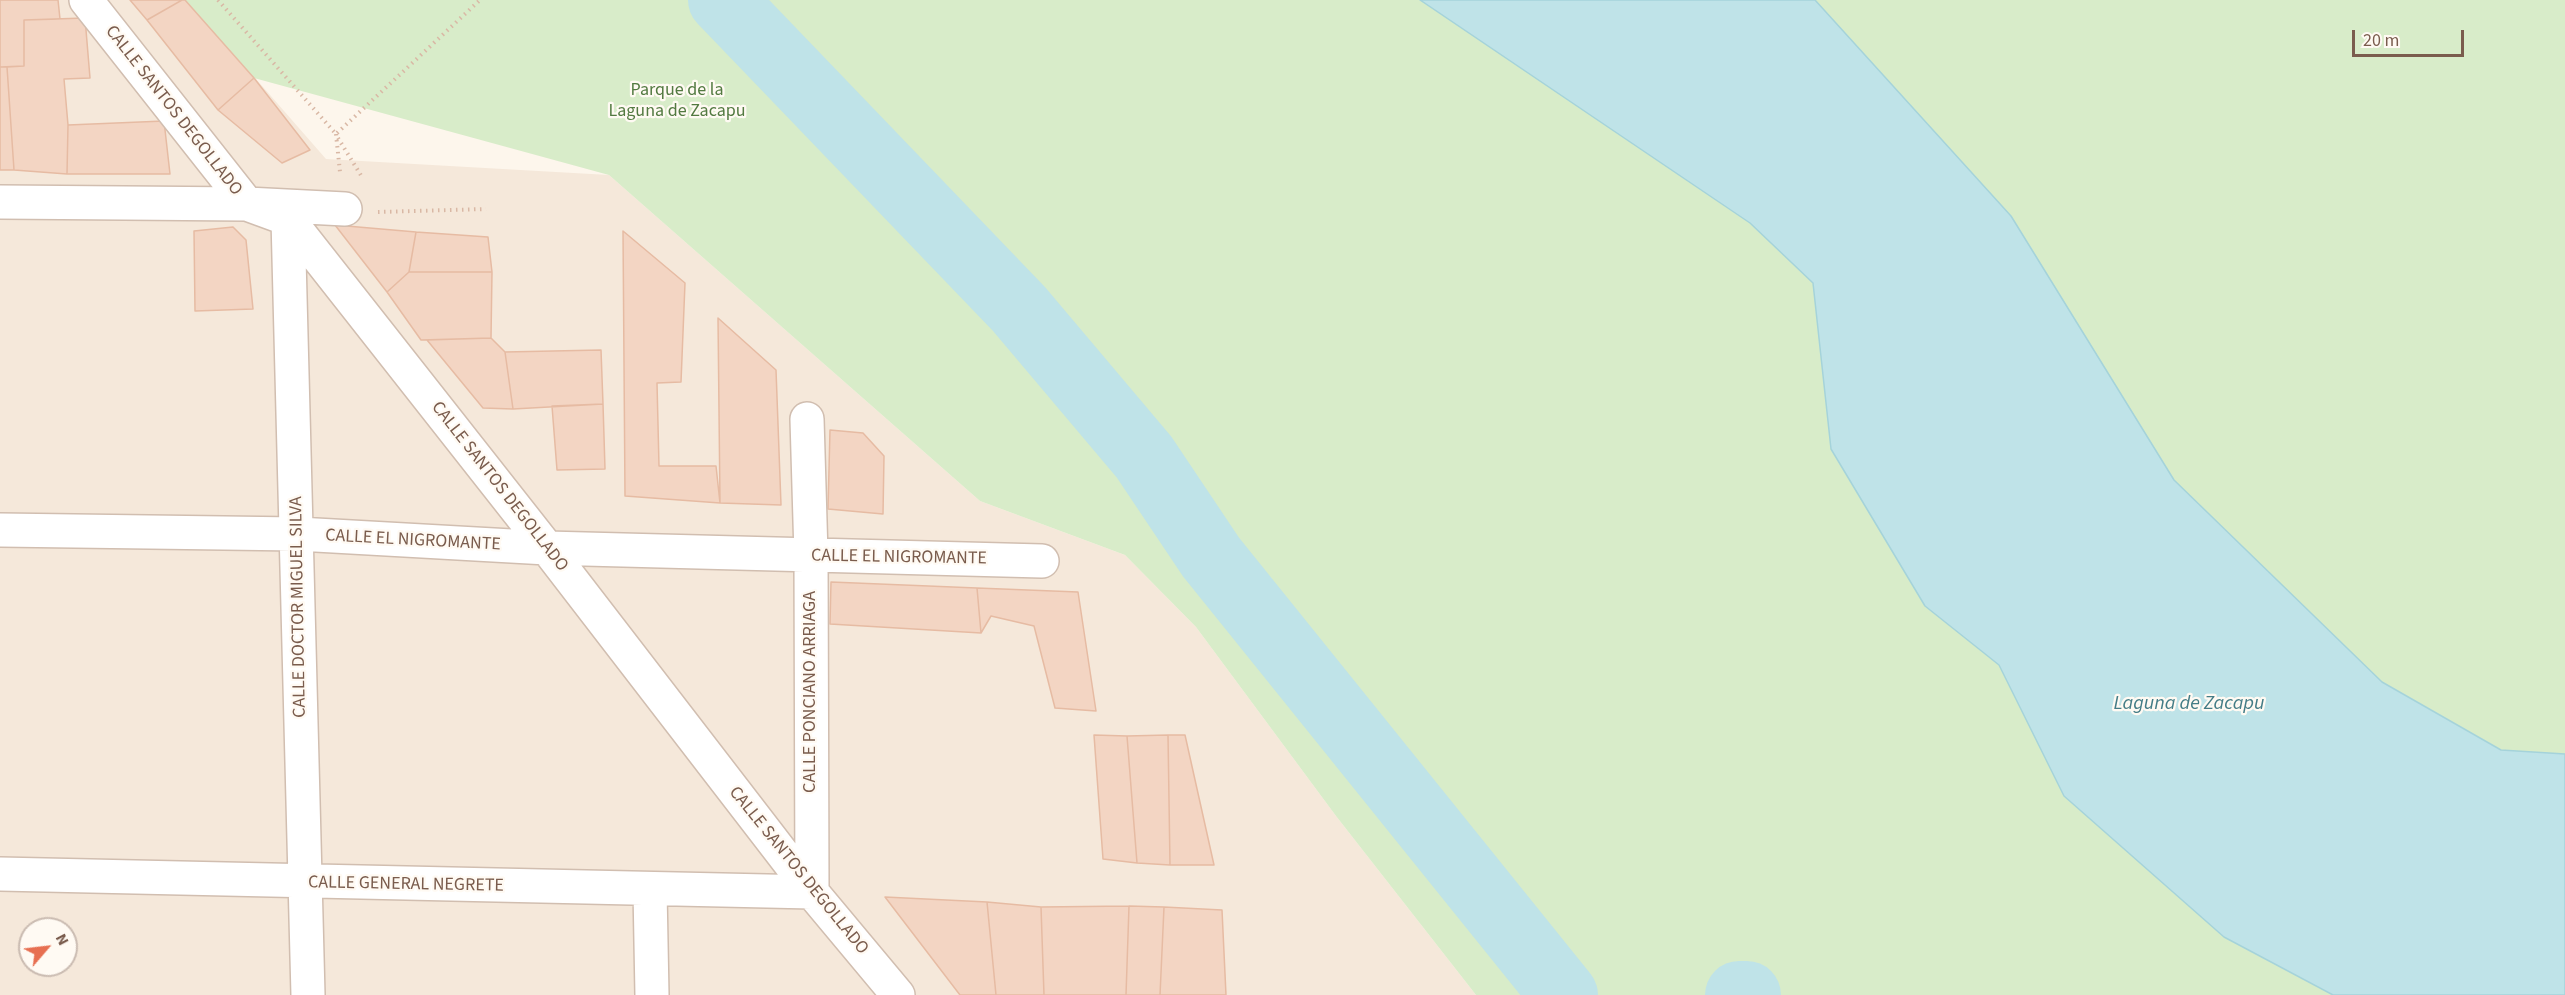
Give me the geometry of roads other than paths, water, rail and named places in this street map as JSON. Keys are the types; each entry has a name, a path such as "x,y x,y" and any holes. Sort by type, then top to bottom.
{"street":[{"name":"CALLE SANTOS DEGOLLADO","path":"86,0 247,204 288,219 547,548 812,892 898,995"},
{"path":"0,202 247,204 345,209"},
{"name":"CALLE DOCTOR MIGUEL SILVA","path":"288,219 298,534 308,995"},
{"name":"CALLE PONCIANO ARRIAGA","path":"807,419 811,555 812,892"},
{"name":"CALLE EL NIGROMANTE","path":"0,530 298,534 547,548 1042,561"},
{"name":"CALLE GENERAL NEGRETE","path":"0,874 812,892"},
{"path":"650,890 652,995"}],"water":[{"name":"Laguna de Zacapu","path":"1420,0 1815,0 2011,216 2174,480 2382,682 2501,750 2565,754 2565,995 2333,995 2224,937 2064,796 1999,665 1925,606 1831,449 1813,283 1750,223"}],"waterway":[{"path":"722,0 1019,309 1144,457 1211,557 1564,995"},
{"path":"1739,995 1747,995"}],"park label":[{"name":"Parque de la Laguna de Zacapu","path":"677,101"}]}
